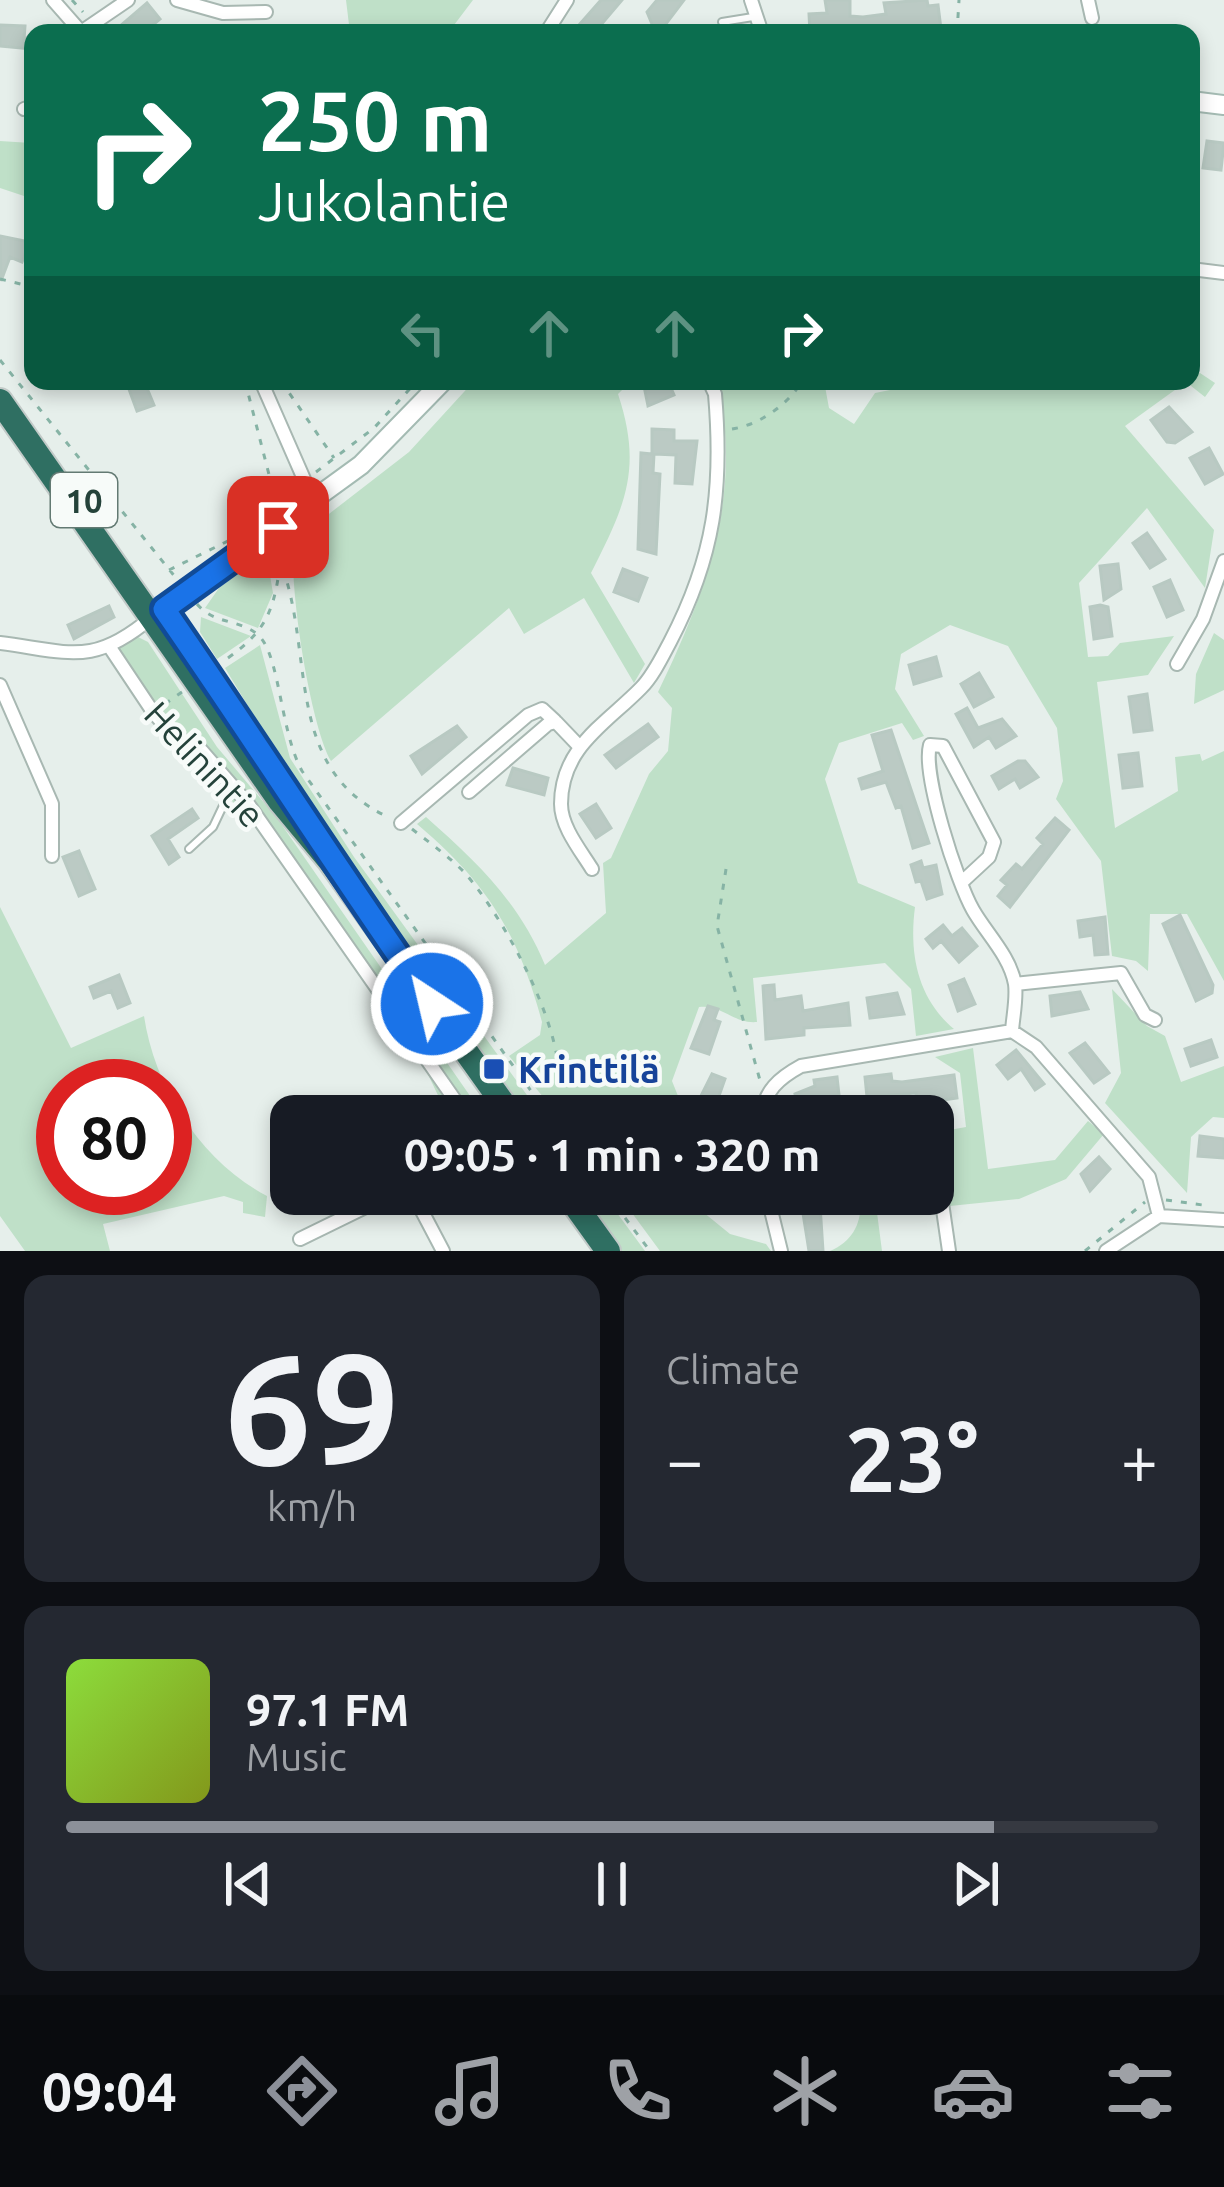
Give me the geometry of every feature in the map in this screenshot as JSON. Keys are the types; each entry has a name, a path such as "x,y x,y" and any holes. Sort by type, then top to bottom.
{"highway":[{"name":"10","path":"0,398 158,613 280,801 330,861 497,1095"},
{"path":"582,1215 608,1251"}],"street":[{"path":"52,0 74,24"},
{"path":"95,24 128,0"},
{"path":"177,0 223,13 266,12"},
{"path":"751,0 759,24"},
{"path":"1088,0 1092,18"},
{"path":"265,390 314,502"},
{"path":"0,644 64,655 111,650 314,502 401,428 434,390"},
{"path":"592,869 566,826 561,804 578,745 645,685 672,638 709,545 720,498 718,429 711,390"},
{"path":"1177,664 1203,619 1224,561"},
{"name":"Helinintie","path":"111,650 173,735 202,751 232,786 449,1095"},
{"path":"0,685 52,804 52,856"},
{"path":"401,823 527,716 542,710 578,745"},
{"path":"469,792 536,731 555,722"},
{"path":"962,882 989,857 994,842 943,746 930,746 927,758 962,882 1015,983 1012,1031"},
{"path":"1015,983 1121,974 1131,982 1145,1016 1155,1020"},
{"path":"767,1095 791,1072 813,1062 1012,1031 1036,1047 1149,1178 1159,1216"},
{"path":"300,1239 349,1215"},
{"path":"424,1215 443,1251"},
{"path":"772,1215 781,1251"},
{"path":"944,1215 949,1251"},
{"path":"1106,1251 1140,1223 1159,1216 1224,1220"}],"lane":[{"path":"722,22 756,16"},
{"path":"267,535 281,562"},
{"path":"189,849 213,827 232,786"}],"path":[{"path":"0,360 72,456 208,618 259,636 272,658 285,737 302,771 535,1095"},
{"path":"247,390 275,500"},
{"path":"287,390 335,459"},
{"path":"326,466 374,428 409,390"},
{"path":"718,429 758,422 796,390"},
{"path":"169,570 234,538 284,494"},
{"path":"228,658 259,636 273,610 281,562"},
{"path":"281,562 295,604 312,738 328,770 352,795 401,823 465,874 514,952 556,1044 559,1095"},
{"path":"153,712 189,688"},
{"path":"726,869 717,926 764,1095"},
{"path":"1084,1251 1132,1209 1156,1199 1224,1207"},
{"path":"623,1215 650,1251"}],"green space":[{"path":"346,0 473,0 455,24 349,24"},
{"path":"0,141 24,143 24,196 0,188"},
{"path":"1200,373 1215,383 1205,397 1196,390 1200,390"},
{"path":"466,390 622,390 618,394 629,444 627,487 591,573 645,664 634,683 584,598 524,634 509,608 331,761 302,652 294,541 409,452"},
{"path":"719,390 826,390 829,408 854,424 875,393 890,390 1175,390 1125,426 1214,530 1205,588 1147,508 1079,583 1088,657 1108,656 1120,643 1174,636 1148,675 1097,682 1115,828 1178,791 1175,757 1200,754 1202,761 1224,751 1224,981 1187,914 1150,914 1148,971 1136,961 1112,956 1101,861 1056,799 1063,781 1057,728 1008,646 950,625 901,654 895,689 924,736 913,740 902,723 839,743 825,779 858,883 915,907 918,974 931,1003 954,1029 916,1036 911,989 885,963 753,978 757,1022 699,1007 672,1081 678,1095 542,1095 509,1056 540,1035 542,1022 511,936 463,868 417,824 426,817 494,884 522,921 545,965 606,913 603,863 611,858 649,774 668,751 672,708 658,692 691,617 716,541 726,463"},
{"path":"266,552 273,593 258,628 205,608 219,588"},
{"path":"201,617 251,636 217,659 200,632"},
{"path":"1214,633 1224,640 1224,690 1194,704 1196,674"},
{"path":"132,634 148,642 217,747 277,818 469,1095 438,1095 421,1060 250,820 199,766 202,751 153,712 111,649"},
{"path":"260,645 290,758 354,857 527,1095 513,1095 341,860 225,668"},
{"path":"0,907 71,1048 144,1016 155,1059 36,1059 36,1215 142,1215 103,1224 110,1251 25,1251 0,1216"},
{"path":"1112,989 1147,1026 1165,1036 1181,1082 1224,1066 1224,1118 1213,1117 1191,1137 1187,1193 1105,1103 1121,1073"},
{"path":"973,1048 988,1169 1055,1160 1088,1121 1104,1134 1066,1179 1019,1199 954,1206 954,1129 966,1127 960,1073 935,1057"},
{"path":"192,1129 221,1163 267,1196 265,1217 243,1213 243,1202 224,1196 192,1203"},
{"path":"596,1215 618,1215 645,1251 622,1251"},
{"path":"633,1215 707,1215 730,1234 766,1244 771,1251 660,1251"},
{"path":"859,1215 877,1215 882,1251 830,1251 846,1241"}],"building":[{"path":"601,0 622,0 602,24 580,24"},
{"path":"657,0 684,0 666,24 652,24 647,12"},
{"path":"825,0 850,0 850,16 863,17 886,14 884,3 927,0 928,6 938,5 940,24 810,24 809,14 827,13"},
{"path":"147,3 160,19 154,24 122,24"},
{"path":"0,25 24,26 24,48 0,46"},
{"path":"1207,141 1224,143 1221,170 1203,168"},
{"path":"0,236 24,241 22,262 10,257 1,281"},
{"path":"129,390 148,390 154,405 137,411"},
{"path":"645,390 672,390 674,395 648,406"},
{"path":"1169,407 1192,432 1175,443 1167,442 1151,420"},
{"path":"652,429 674,430 674,441 697,441 692,484 675,483 676,455 654,454 653,473 660,474 656,554 638,549 641,453 652,454"},
{"path":"1209,448 1223,474 1205,484 1190,458"},
{"path":"1147,533 1165,559 1150,568 1133,543"},
{"path":"1118,564 1121,589 1104,600 1100,566"},
{"path":"623,569 647,578 638,601 614,592"},
{"path":"1170,580 1183,610 1167,617 1154,587"},
{"path":"109,606 114,617 74,639 68,625"},
{"path":"1090,607 1108,607 1112,636 1094,639"},
{"path":"936,657 941,676 914,684 909,665"},
{"path":"979,673 993,697 974,707 961,684"},
{"path":"1147,694 1152,730 1134,732 1129,697"},
{"path":"967,708 978,728 1002,719 1016,736 996,748 989,737 974,747 956,714"},
{"path":"648,724 658,737 616,768 605,755"},
{"path":"457,726 466,737 422,774 411,756"},
{"path":"891,730 929,843 913,848 901,806 896,808 886,782 862,789 859,779 883,771 872,735"},
{"path":"1138,753 1142,786 1123,788 1119,755"},
{"path":"1025,761 1038,777 1020,788 1015,779 999,789 992,776"},
{"path":"513,768 548,778 544,795 507,785"},
{"path":"596,804 611,828 596,838 580,814"},
{"path":"192,809 198,818 168,839 179,857 169,864 152,836"},
{"path":"1055,818 1069,830 1010,907 998,896 1007,885 1001,880 1016,864 1022,869 1043,844 1037,838"},
{"path":"79,851 95,889 79,896 63,857"},
{"path":"921,861 923,868 936,865 942,894 927,899 921,881 916,882 911,865"},
{"path":"1180,915 1213,985 1212,993 1196,1001 1163,924"},
{"path":"1105,917 1108,954 1095,955 1093,935 1080,937 1078,921"},
{"path":"943,925 952,936 962,928 977,946 959,962 941,941 933,948 926,939"},
{"path":"119,975 130,1003 118,1008 111,991 94,998 90,987"},
{"path":"964,979 975,1004 958,1011 949,985"},
{"path":"774,985 775,1000 801,996 803,1011 848,1003 850,1025 804,1028 804,1035 766,1039 763,986"},
{"path":"1080,992 1088,1009 1052,1016 1050,996"},
{"path":"897,993 904,1014 870,1018 867,998"},
{"path":"708,1006 718,1009 714,1020 720,1022 709,1054 691,1048"},
{"path":"1211,1040 1217,1057 1191,1066 1185,1049"},
{"path":"1085,1043 1109,1073 1094,1083 1070,1053"},
{"path":"1016,1050 1044,1084 1035,1090 1021,1069 1008,1079 997,1065"},
{"path":"712,1074 725,1079 719,1095 702,1095"},
{"path":"891,1074 892,1081 902,1082 954,1075 957,1098 916,1093 867,1095 865,1077"},
{"path":"837,1077 839,1095 795,1095 815,1086 814,1080"},
{"path":"1200,1136 1224,1139 1224,1158 1198,1156"},
{"path":"1099,1157 1110,1169 1090,1191 1081,1174"},
{"path":"803,1215 821,1215 823,1251 809,1251"}],"place":[{"name":"Krinttilä","path":"494,1069"}],"route":[{"path":"278,527 164,609 292,793 330,861 432,1004"}]}
